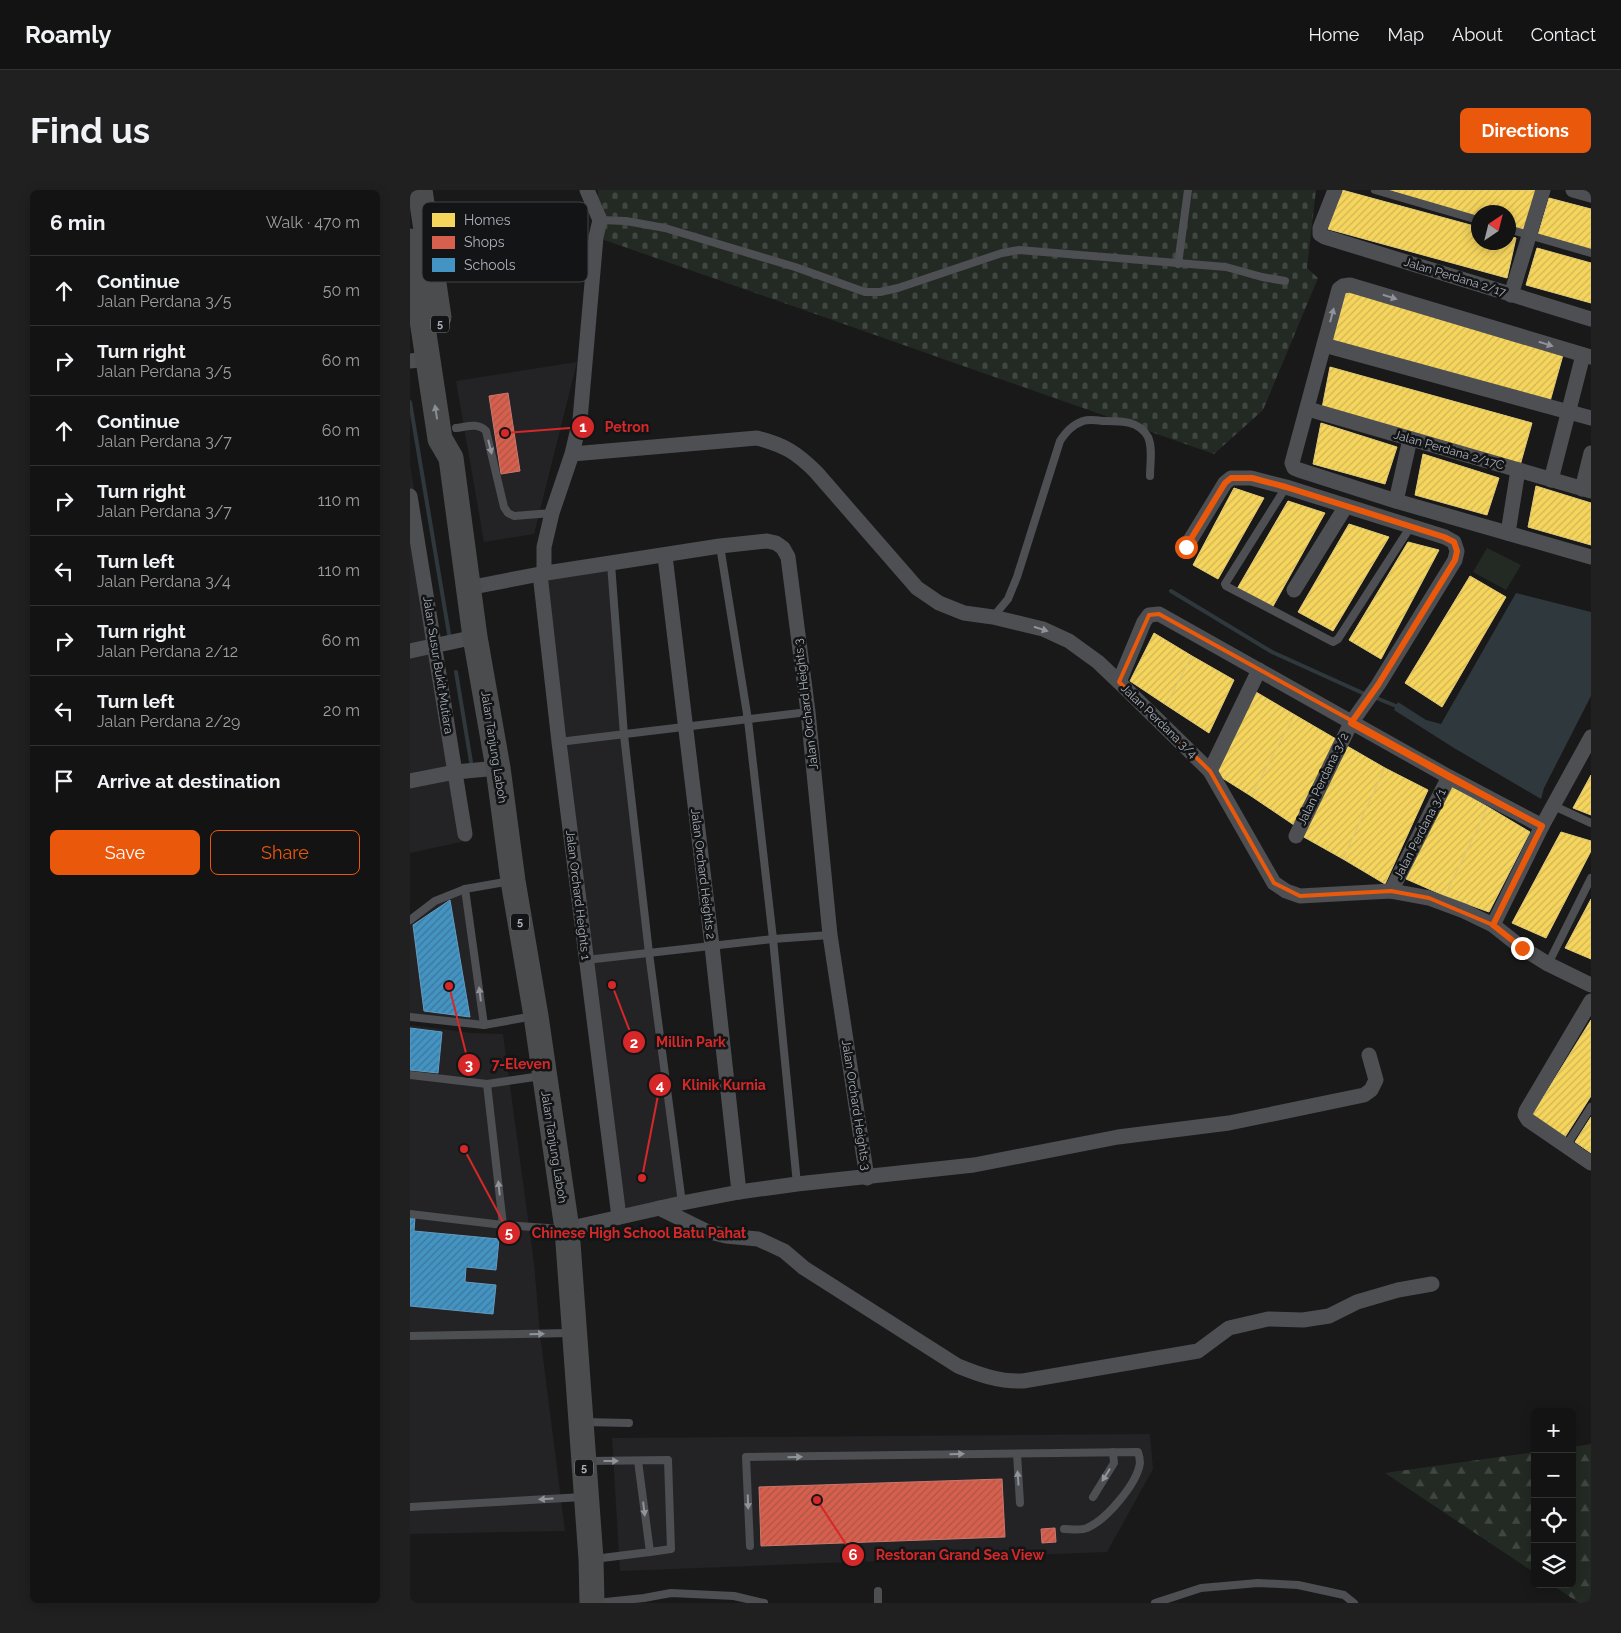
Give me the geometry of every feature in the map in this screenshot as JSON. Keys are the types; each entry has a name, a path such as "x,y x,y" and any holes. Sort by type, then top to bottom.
{"highway":[{"name":"Jalan Tanjung Laboh","path":"420,190 422,203"},
{"name":"Jalan Tanjung Laboh","path":"410,241 417,360 440,440 451,458 486,584 454,642 498,768 513,880 536,1016 543,1075 567,1229 591,1559 592,1603"},
{"name":"Jalan Tanjung Laboh","path":"434,282 457,435 451,458"}],"street":[{"path":"588,190 600,220"},
{"name":"Jalan Perdana 2/17","path":"1334,190 1320,228 1320,234 1325,237 1591,320"},
{"path":"1511,294 1543,190"},
{"path":"1573,190 1591,195"},
{"name":"Jalan Orchard Heights 1","path":"600,220 596,237 580,420 572,454 552,513 544,548 542,574 559,742 619,1217"},
{"path":"1551,480 1568,412 1587,356 1350,285 1343,286 1339,290 1292,463 1294,468 1396,501 1591,557"},
{"path":"1324,345 1591,418"},
{"name":"Jalan Perdana 2/17C","path":"1308,409 1587,490"},
{"path":"572,454 757,438 778,443 800,457 816,472 917,588 939,603 964,613 994,617 1043,629 1069,641 1098,662 1119,682"},
{"path":"1396,501 1410,439"},
{"path":"1587,490 1591,452"},
{"path":"1508,533 1518,470"},
{"path":"1186,547 1225,483 1231,478 1252,478 1286,487 1411,526"},
{"name":"Jalan Susur Bukit Mutiara","path":"410,496 454,642 455,772 465,834"},
{"path":"1294,590 1346,506"},
{"name":"Jalan Perdana 3/2","path":"1296,836 1351,723 1378,685 1455,560 1457,551 1454,542 1411,526"},
{"name":"Jalan Orchard Heights 3","path":"486,584 720,546 767,541 776,543 783,548 788,556 808,712 830,935 867,1178"},
{"name":"Jalan Orchard Heights 2","path":"664,556 712,946 739,1192"},
{"name":"Jalan Perdana 3/4","path":"1542,826 1351,723 1159,614 1149,615 1144,622 1119,682 1210,771 1274,883 1286,891 1300,896 1391,891 1429,898 1464,911 1493,925 1522,948 1548,964 1591,985"},
{"path":"410,651 454,642"},
{"path":"1210,771 1259,670"},
{"path":"1493,925 1542,826 1591,737"},
{"path":"410,781 455,772 498,768"},
{"name":"Jalan Perdana 3/1","path":"1391,891 1449,777"},
{"path":"1591,1002 1525,1115 1528,1120 1591,1163"},
{"path":"567,1229 739,1192 974,1165 1118,1137 1229,1123 1364,1095 1371,1090 1376,1080 1368,1055"},
{"path":"658,1208 706,1231 726,1236 758,1238 784,1251 804,1268 958,1366 984,1376 1009,1381 1023,1381 1198,1351 1229,1328 1268,1319 1302,1320 1329,1316 1357,1302 1398,1290 1432,1284"}],"lane":[{"path":"1178,264 1188,190"},
{"path":"1375,190 1471,218"},
{"path":"600,220 665,228 796,267 865,292 880,292 898,288 1002,253 1019,250 1226,267 1284,281"},
{"path":"1516,231 1591,253"},
{"path":"994,617 1008,600 1017,577 1044,487 1060,441 1066,432 1085,420 1126,422 1144,431 1149,439 1150,476"},
{"path":"456,428 477,426 483,427 486,431 504,507 508,513 514,516 552,513"},
{"path":"1286,487 1225,581 1225,584 1333,642 1338,639 1411,526"},
{"path":"720,546 748,720 773,939 796,1184"},
{"path":"611,564 624,735 649,953 682,1203"},
{"path":"559,742 808,712"},
{"path":"1554,806 1591,823"},
{"path":"1548,964 1591,878"},
{"path":"410,920 434,900 465,889 513,880"},
{"path":"465,889 484,1025"},
{"path":"586,960 773,939 830,935"},
{"path":"410,1016 484,1025 536,1016"},
{"path":"410,1074 487,1084 543,1075"},
{"path":"487,1084 503,1225"},
{"path":"1566,1146 1591,1107"},
{"path":"410,1214 503,1225 567,1229"},
{"path":"410,1336 574,1332"},
{"path":"581,1422 629,1423"},
{"path":"1093,1497 1114,1463 1113,1452"},
{"path":"750,1546 746,1457 1138,1452 1140,1463 1134,1478 1123,1496 1104,1516 1086,1529 1064,1529"},
{"path":"1017,1454 1020,1502"},
{"path":"584,1461 668,1460 671,1549 591,1559"},
{"path":"638,1461 650,1552"},
{"path":"410,1507 586,1497"},
{"path":"1155,1603 1201,1588 1258,1583 1298,1585 1344,1595 1354,1603"},
{"path":"878,1591 878,1603"},
{"path":"592,1603 644,1598 671,1593 734,1596 764,1603"}],"highlighted area":[{"path":"1159,614 1542,826 1493,925 1429,898 1391,891 1300,896 1274,883 1210,771 1119,682 1149,615"}],"shaded area":[{"path":"577,362 534,534 484,542 456,381"},
{"path":"410,465 470,840 410,853"},
{"path":"613,559 628,742 656,985 686,1206 615,1223 534,570"},
{"path":"1516,593 1591,612 1591,696 1544,788 1541,799 1394,710 1398,702 1426,720 1441,724"},
{"path":"467,886 488,1028 410,1020 410,917 433,898"},
{"path":"410,1025 471,1033 503,1034 534,1263 540,1334 565,1531 410,1534"},
{"path":"1150,1434 1153,1469 1107,1552 620,1571 612,1438"}],"green space":[{"path":"598,190 1316,190 1307,268 1318,278 1263,410 1214,454 596,237"},
{"path":"1487,548 1521,565 1506,590 1473,572"},
{"path":"1591,1444 1591,1603 1579,1603 1557,1588 1576,1588 1576,1446"},
{"path":"1531,1453 1531,1570 1385,1473"}],"building: Homes":[{"path":"1342,190 1471,225 1471,250 1513,250 1507,278 1328,229"},
{"path":"1384,190 1535,190 1526,230 1516,227 1516,205 1471,205 1471,214"},
{"path":"1549,198 1591,209 1591,250 1538,235"},
{"path":"1537,248 1591,263 1591,303 1526,285"},
{"path":"1346,291 1563,355 1549,405 1332,340"},
{"path":"1330,367 1532,423 1519,469 1322,408"},
{"path":"1321,423 1397,447 1385,484 1313,464"},
{"path":"1423,454 1499,478 1487,515 1415,495"},
{"path":"1536,486 1591,503 1591,545 1528,527"},
{"path":"1234,488 1264,498 1218,579 1193,565"},
{"path":"1288,501 1325,513 1272,608 1237,589"},
{"path":"1349,524 1389,537 1333,631 1298,612"},
{"path":"1408,542 1439,550 1381,659 1349,640"},
{"path":"1470,576 1506,597 1442,707 1405,683"},
{"path":"1154,633 1192,656 1166,705 1130,681"},
{"path":"1192,656 1234,680 1209,733 1166,705"},
{"path":"1256,692 1295,715 1251,796 1216,774"},
{"path":"1295,715 1336,739 1294,825 1251,796"},
{"path":"1347,746 1385,768 1343,859 1302,836"},
{"path":"1385,768 1428,790 1385,884 1343,859"},
{"path":"1591,775 1591,815 1573,808"},
{"path":"1450,785 1488,807 1445,896 1406,879"},
{"path":"1488,807 1530,832 1489,912 1445,896"},
{"path":"1561,832 1591,841 1591,851 1546,938 1512,923"},
{"path":"1591,899 1591,959 1565,948"},
{"path":"1591,1020 1591,1096 1565,1137 1532,1115"},
{"path":"1591,1117 1591,1153 1575,1142"}],"building: Shops":[{"path":"508,393 520,471 501,474 489,396"},
{"path":"1002,1479 1005,1537 761,1546 759,1487"},
{"path":"1055,1528 1056,1542 1042,1543 1041,1529"}],"building: Schools":[{"path":"450,900 470,1017 424,1011 413,925"},
{"path":"410,1028 442,1032 438,1073 410,1070"},
{"path":"410,1217 415,1217 414,1231 499,1239 496,1270 466,1267 465,1282 496,1285 493,1314 410,1306"}],"waterway":[{"path":"410,402 450,640"},
{"path":"1171,591 1272,652 1367,695"},
{"path":"456,672 471,762"},
{"path":"1374,697 1396,706"}],"place":[{"name":"Petron","path":"505,433"},
{"name":"Millin Park","path":"612,985"},
{"name":"7-Eleven","path":"449,986"},
{"name":"Chinese High School Batu Pahat","path":"464,1149"},
{"name":"Klinik Kurnia","path":"642,1178"},
{"name":"Restoran Grand Sea View","path":"817,1500"}],"route":[{"path":"1186,547 1225,483 1231,478 1240,477 1252,478 1286,487 1444,537 1454,542 1457,551 1455,560 1378,685 1351,723 1542,826 1493,925 1522,948"}]}
